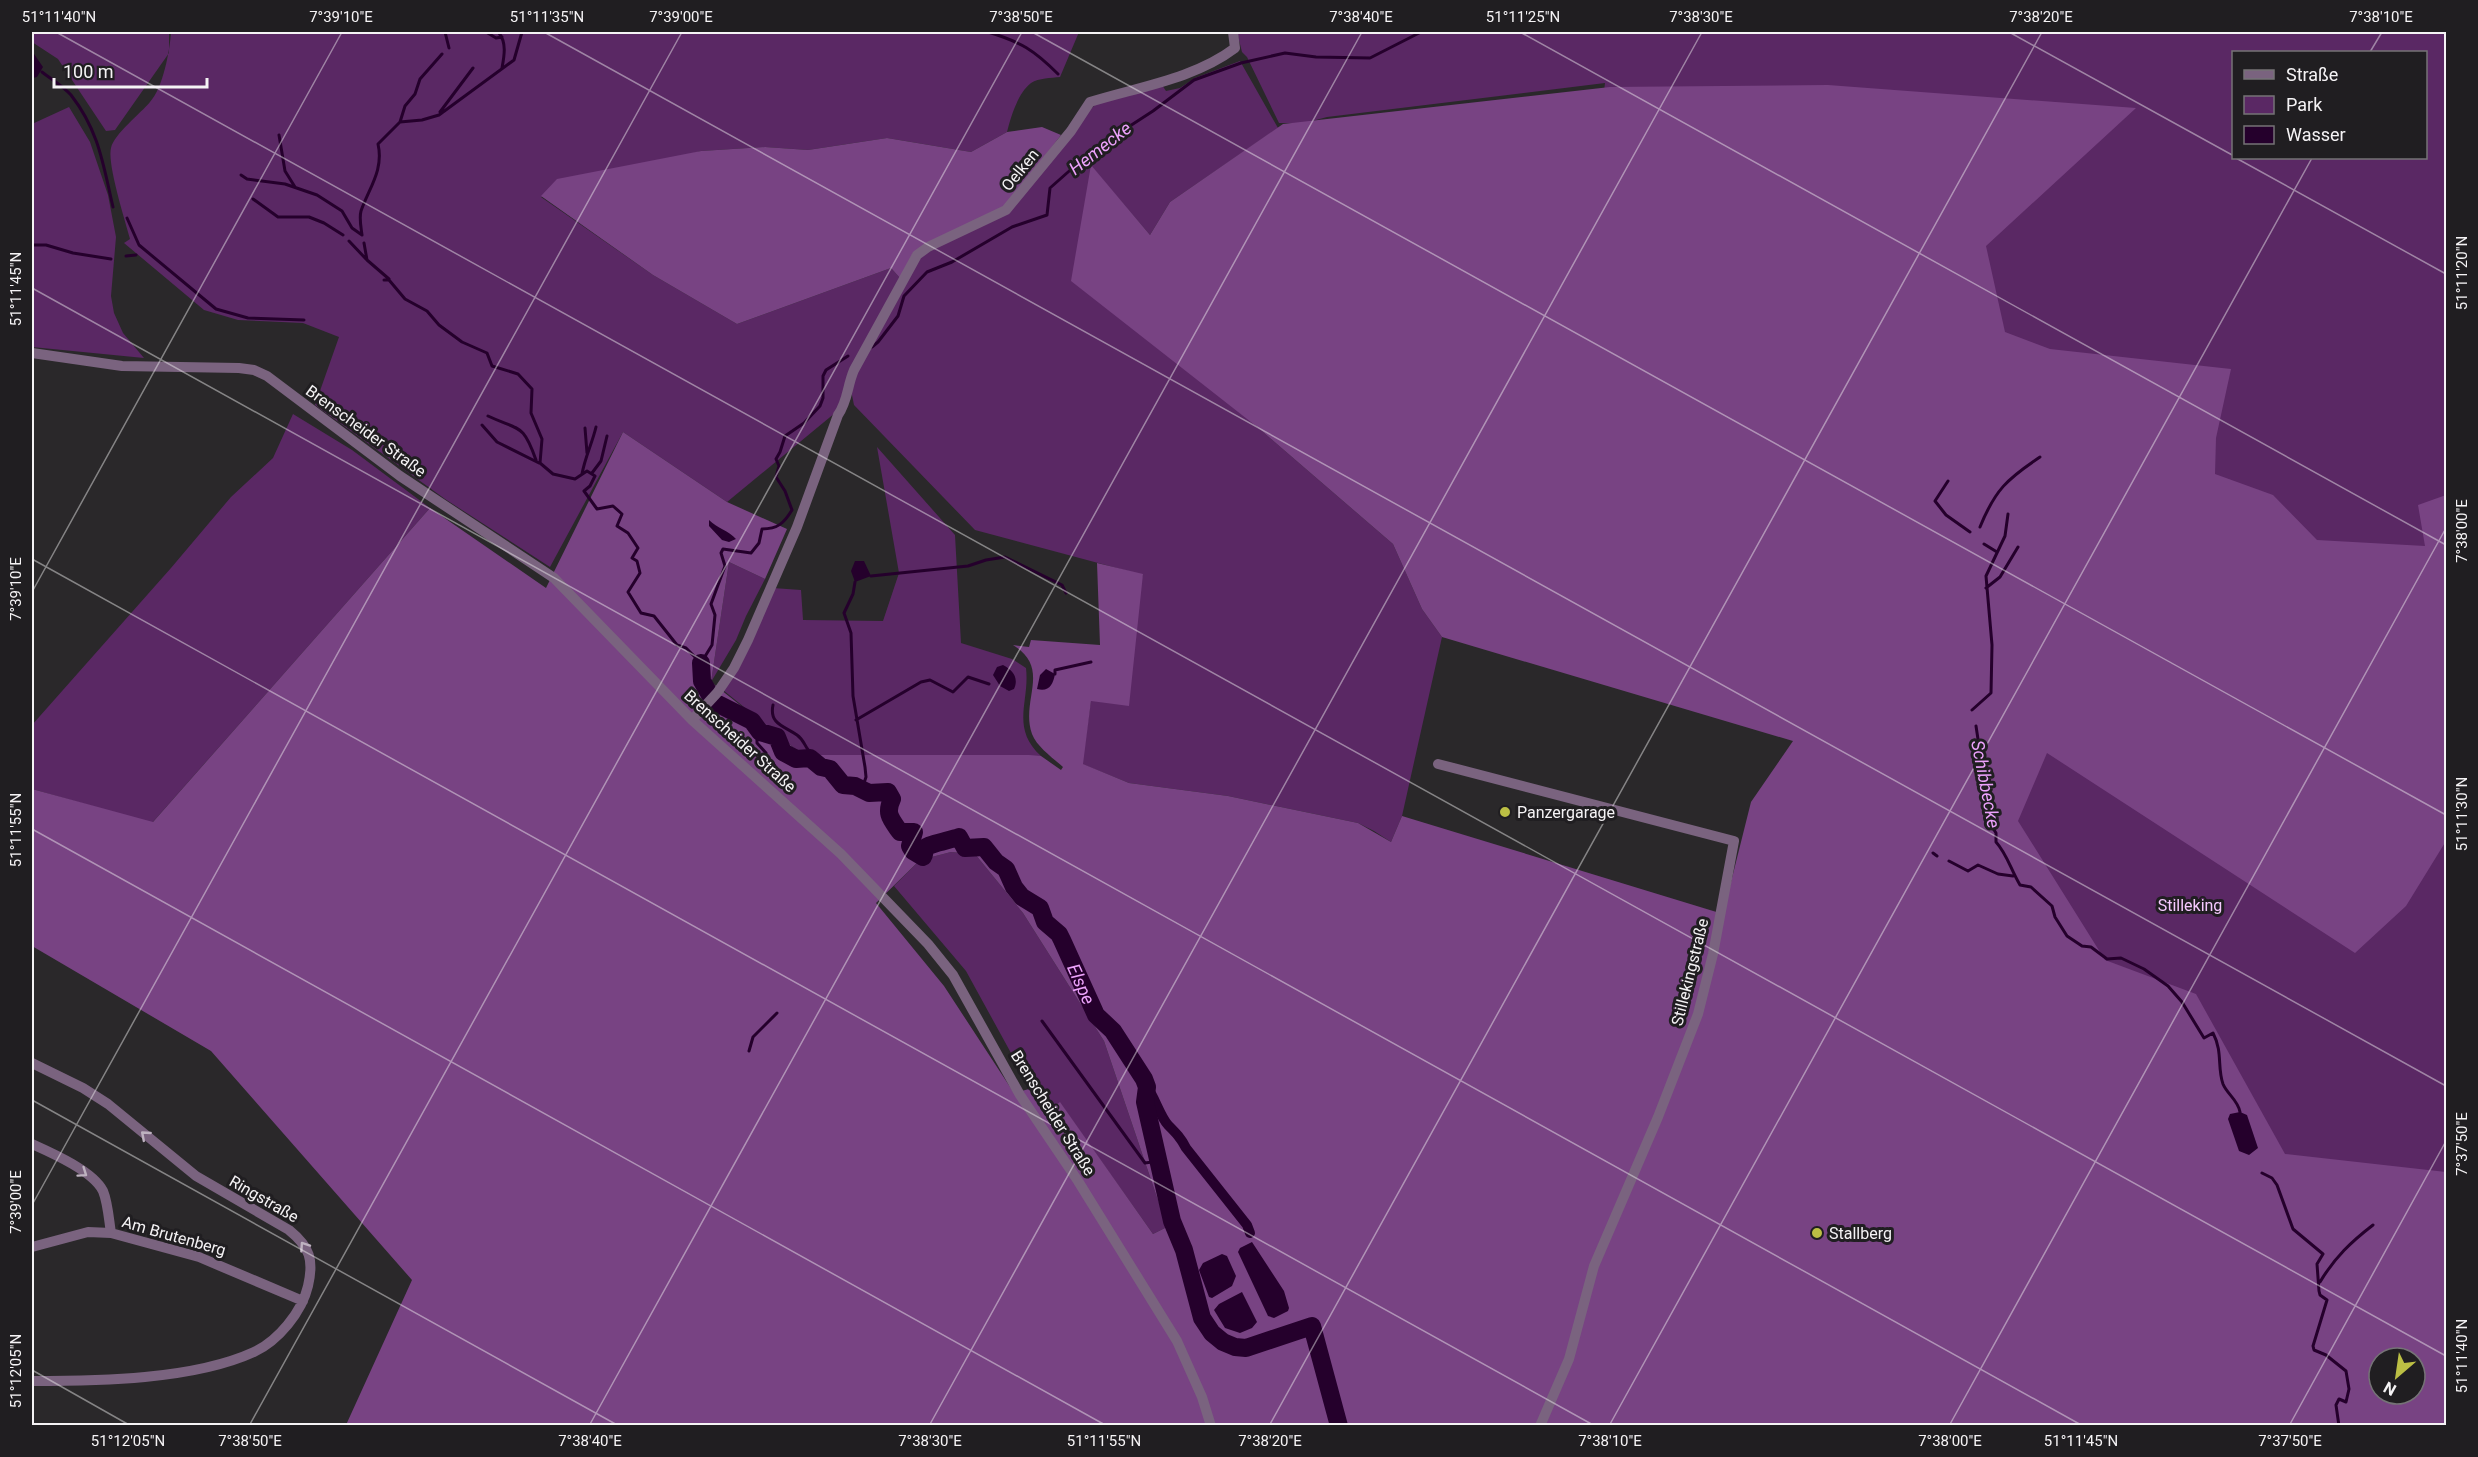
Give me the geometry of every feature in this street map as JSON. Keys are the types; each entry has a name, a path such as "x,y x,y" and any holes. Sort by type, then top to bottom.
{"street":[{"name":"Oelken","path":"846,404 848,385 854,370 917,255 928,247 1006,210 1071,131 1090,102 1161,82 1211,63 1235,48 1233,32"},
{"name":"Brenscheider Straße","path":"32,353 122,366 254,370 267,376 391,470 554,578 692,720 771,788 841,854 928,944 953,975 1020,1095 1078,1181 1177,1341 1191,1370 1211,1425"},
{"name":"Brenscheider Straße","path":"692,720 717,693 734,668 776,578 838,415 846,404"},
{"name":"Stillekingstraße","path":"1438,764 1734,841 1713,954 1698,1014 1658,1117 1594,1266 1569,1359 1540,1425"},
{"name":"Ringstraße","path":"32,1063 83,1088 108,1104 195,1176 239,1203 273,1220 301,1239 310,1255 310,1274 303,1301 270,1342 254,1352 177,1372 104,1381 32,1381"},
{"path":"32,1144 60,1158 98,1183 104,1193 111,1233"},
{"name":"Am Brutenberg","path":"32,1247 88,1232 111,1233 199,1257 303,1301"}],"green space":[{"path":"32,32 169,32 169,53 115,130 106,131 58,59 32,42"},
{"path":"171,32 1079,32 1060,77 1041,79 1026,87 1013,112 1007,132 971,152 887,138 808,150 765,147 701,151 541,197 653,275 737,324 891,268 900,278 835,413 727,502 623,432 550,567 445,499 315,405 339,337 303,323 238,320 204,310 124,243 130,239 114,179 111,148 122,130 155,96 165,68"},
{"name":"Stilleking","path":"1237,32 2446,32 2446,1280 2369,1223 1881,895 1573,344 1605,83 1327,117 1305,123 1279,123 1247,57 1242,52"},
{"path":"1240,61 1278,128 1170,202 1150,235 1091,166 1256,426 1393,544 1422,609 1442,637 1402,816 1391,842 1358,823 1228,796 1129,783 1082,764 1091,700 1143,575 975,530 854,405 850,385 914,263 928,250 956,237 1096,104 1162,85 1166,91 1180,88 1195,78"},
{"path":"69,107 90,142 108,195 116,237 111,296 114,313 123,333 144,358 32,347 32,124"},
{"path":"293,414 352,450 430,508 152,823 32,789 32,725 231,497 273,458"},
{"path":"877,447 955,535 961,643 1012,659 1026,668 1024,724 1026,735 1041,756 803,755 723,690 773,588 801,590 803,620 883,621 899,573"},
{"path":"729,562 765,579 736,640 711,682"},
{"path":"951,852 975,854 1023,913 1104,1041 1167,1227 1153,1234 1060,1103 1045,1115 966,971 894,886 920,860"}],"shaded area":[{"path":"1828,85 2136,108 1986,246 2005,332 2050,349 2231,369 2216,438 2215,474 2273,495 2317,540 2425,546 2418,505 2446,495 2446,841 2406,906 2355,953 2047,753 2018,821 2105,960 2196,994 2285,1154 2446,1172 2446,1425 346,1425 412,1280 211,1051 32,946 32,789 153,822 430,508 546,588 623,432 727,502 787,529 765,579 729,562 711,682 803,755 1029,755 1041,756 1061,770 1063,767 1041,748 1032,734 1029,721 1033,686 1031,664 1025,654 1013,645 1029,647 1031,640 1100,645 1097,563 1143,574 1129,706 1091,701 1083,764 1129,783 1228,796 1358,823 1391,842 1402,816 1723,914 1751,802 1793,741 1442,637 1422,609 1393,544 1256,426 1071,281 1091,165 1150,235 1170,202 1283,124 1610,87","holes":["951,852 975,854 1023,913 1104,1041 1167,1227 1153,1234 1060,1102 1045,1115 1029,1089 1014,1093 944,986 876,903 920,860"]},
{"path":"1042,127 1061,135 1004,209 913,253 900,278 891,268 737,324 653,275 541,196 557,179 701,151 765,147 808,150 887,138 971,152 1007,132"}],"water":[{"path":"32,51 43,67 37,77 33,78"},
{"path":"709,520 736,539 729,542 722,540 709,526"},
{"path":"855,561 864,561 871,576 855,582 851,571"},
{"path":"1003,665 1010,669 1015,678 1014,689 1009,691 1000,686 993,675 997,667"},
{"path":"1046,669 1055,674 1053,681 1050,687 1037,689 1040,675"},
{"path":"2240,1112 2247,1115 2258,1148 2249,1155 2239,1151 2228,1119 2230,1114"},
{"path":"1252,1242 1284,1291 1289,1308 1288,1311 1274,1318 1268,1316 1238,1252 1240,1248"},
{"path":"1222,1254 1227,1256 1236,1276 1232,1286 1212,1298 1209,1297 1199,1270 1203,1263"},
{"path":"1242,1292 1257,1322 1252,1328 1240,1333 1225,1328 1214,1310 1219,1304"}],"waterway":[{"path":"445,32 449,48"},
{"path":"486,32 496,38 502,37"},
{"path":"400,122 422,120 439,115 514,60 522,32"},
{"path":"988,32 1026,48 1058,74"},
{"name":"Hemecke","path":"872,347 898,316 904,296 927,272 952,262 1012,227 1047,215 1050,188 1085,157 1090,160 1096,148 1153,111 1194,80 1241,63 1285,53 1316,57 1370,58 1421,32"},
{"name":"Hemecke","path":"1442,32 1495,32"},
{"path":"499,33 504,46 502,68"},
{"path":"362,235 360,214 375,179 379,162 378,144 400,122 405,106 415,94 420,79 442,54"},
{"path":"440,112 473,68"},
{"path":"42,72 71,95 88,122 99,148 113,207"},
{"path":"279,135 285,171 295,187"},
{"path":"241,175 247,179 285,184 317,195 342,211 352,228 362,235"},
{"path":"253,199 278,217 309,217 343,235"},
{"path":"127,218 139,245 216,309 248,318 304,320"},
{"path":"349,241 366,259"},
{"path":"364,243 367,260 389,279"},
{"path":"32,245 46,245 73,253 111,259"},
{"path":"126,256 136,255"},
{"path":"384,280 389,280 405,299 427,311 439,325 462,342 487,353 492,366 518,374 532,389 531,413 542,439 540,463 553,474 575,479 587,471 595,476 590,486 584,491 597,509 613,506 622,514 617,526 628,533 638,548 632,558 637,561 640,573 628,592 641,613 654,616 677,645 686,648 701,663 712,645 715,615 711,604 725,566 721,553 723,549 751,553 759,543 762,529 776,526 789,515 792,510 785,491 776,477 779,466 776,459 785,436 804,423 820,406 823,398 823,376 826,370 848,356"},
{"path":"488,416 524,434 536,460"},
{"path":"482,425 497,442 539,463"},
{"path":"582,474 596,427"},
{"path":"585,428 587,453"},
{"path":"592,473 601,461 607,436"},
{"path":"1980,527 2003,486 2040,457"},
{"path":"1948,481 1935,501 1946,515 1970,532"},
{"name":"Schibbecke","path":"1972,710 1991,693 1992,645 1986,576 2005,536 2008,514"},
{"path":"1984,544 1997,552"},
{"path":"1986,588 2000,577 2018,547"},
{"path":"871,576 968,566 1005,557 1062,585 1066,593"},
{"path":"855,582 853,594 844,613 851,633 853,696 865,767 866,777 862,789"},
{"path":"1055,674 1055,670 1091,662"},
{"name":"Elspe","path":"701,663 702,681 714,702 752,721 760,732 777,737 783,752 796,759 810,758 821,767 830,769 843,785 855,786 869,793 888,792 892,799 889,813 894,823 900,832 914,832 910,846 913,851 923,857 925,848 928,846 959,837 965,848 984,847 996,862 1006,869 1014,887 1022,897 1040,908 1045,922 1059,934 1096,1015 1113,1031 1144,1079 1147,1087 1145,1102 1172,1221 1184,1250 1202,1318 1212,1333 1223,1342 1235,1347 1246,1348 1312,1326 1339,1426"},
{"path":"856,720 921,682 930,680 953,692 968,677 989,684"},
{"path":"773,705 775,720 799,737 809,751 826,763 830,769"},
{"name":"Schibbecke","path":"1976,726 1991,825 1996,833 1996,842 2020,885 2031,887 2052,906 2055,917 2067,936 2082,946 2091,947 2107,959 2121,958 2144,969 2168,986 2182,1002 2204,1038 2213,1033 2218,1047 2223,1084 2240,1112"},
{"path":"760,732 757,735 757,743 766,753"},
{"path":"773,763 789,788"},
{"path":"1933,853 1937,856"},
{"path":"1949,861 1968,871 1978,865 1998,874 2013,876"},
{"path":"749,1051 753,1037 777,1013"},
{"path":"1042,1021 1145,1163 1159,1161"},
{"path":"1147,1087 1165,1121 1247,1225 1250,1233"},
{"name":"Schibbecke","path":"2262,1173 2272,1178 2277,1185 2293,1229 2323,1254 2317,1264 2319,1291 2320,1295 2327,1300 2313,1346 2314,1350 2326,1355 2346,1371 2349,1389 2346,1402 2339,1399 2336,1405 2339,1426"},
{"path":"2320,1282 2344,1250 2373,1225"}],"place":[{"name":"Panzergarage","path":"1505,812"},
{"name":"Stallberg","path":"1817,1233"}]}
